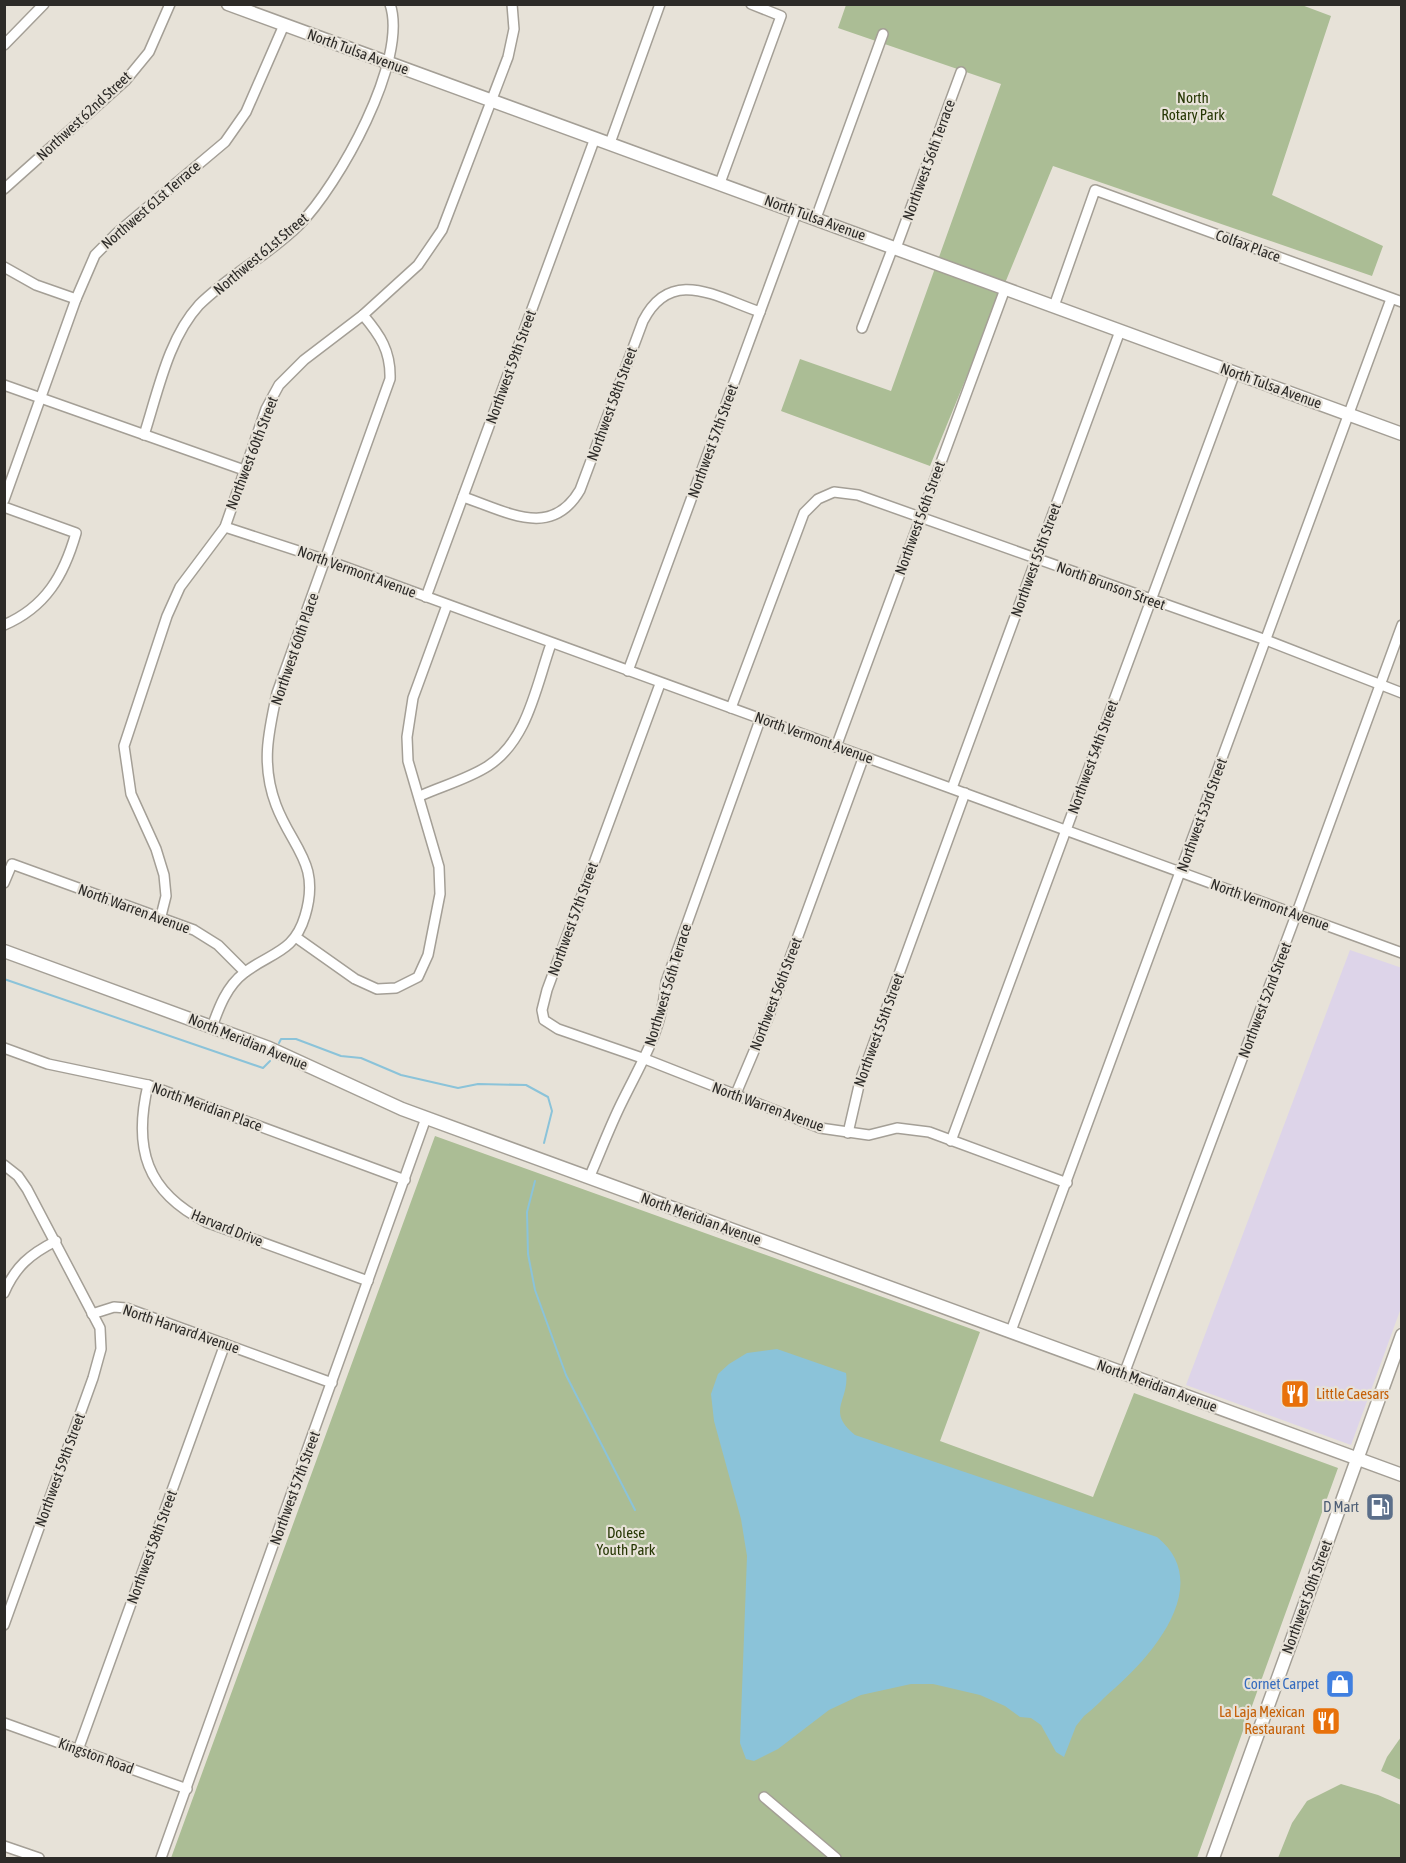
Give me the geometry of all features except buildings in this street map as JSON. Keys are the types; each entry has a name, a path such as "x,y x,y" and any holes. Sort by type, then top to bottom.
{"main road":[{"name":"North Tulsa Avenue","path":"228,4 1401,434"},
{"name":"North Meridian Avenue","path":"4,951 269,1048 426,1118 1401,1475"},
{"name":"Northwest 50th Street","path":"1213,1858 1401,1335"}],"street":[{"path":"4,45 44,4"},
{"name":"Northwest 62nd Street","path":"4,189 126,80 149,52 170,4"},
{"name":"Northwest 61st Street","path":"144,435 174,344 199,306 297,227 322,200 348,158 389,63 394,16 390,4"},
{"name":"Northwest 60th Street","path":"160,916 166,896 164,875 156,849 131,794 124,746 166,616 180,587 225,527 266,409 279,385 304,360 363,315 418,265 442,230 493,100 514,29 512,4"},
{"path":"610,143 660,4"},
{"path":"720,183 781,16 751,4"},
{"name":"Northwest 61st Terrace","path":"4,500 76,299 95,255 118,231 225,142 250,103 284,25"},
{"path":"816,218 883,34"},
{"name":"Northwest 56th Terrace","path":"862,328 961,72"},
{"name":"Northwest 59th Street","path":"426,597 595,138"},
{"name":"Colfax Place","path":"1054,306 1095,190 1401,302"},
{"name":"Northwest 57th Street","path":"628,671 796,211"},
{"path":"4,267 36,285 76,299"},
{"name":"Northwest 58th Street","path":"463,497 529,518 552,517 572,504 580,490 643,321 651,304 664,294 679,289 696,290 760,312"},
{"name":"Northwest 56th Street","path":"836,747 1005,289"},
{"name":"Northwest 53rd Street","path":"1011,1331 1182,873 1391,299"},
{"name":"Northwest 60th Place","path":"297,938 306,915 310,889 306,859 276,806 267,770 266,742 277,693 390,379 386,347 363,315"},
{"name":"Northwest 55th Street","path":"952,788 1120,331"},
{"name":"Northwest 54th Street","path":"951,1142 1235,373"},
{"path":"4,385 244,470"},
{"name":"North Brunson Street","path":"731,708 793,537 804,513 818,499 834,492 858,495 921,517 1266,640 1401,693"},
{"path":"4,507 76,533 61,576 47,597 31,612 4,625"},
{"name":"North Vermont Avenue","path":"225,527 326,560 1401,953"},
{"path":"212,1027 231,986 245,972 272,957 297,938 355,979 377,989 396,988 418,977 428,955 440,894 439,867 408,761 413,698 447,605"},
{"name":"Northwest 52nd Street","path":"1124,1374 1296,915 1401,624"},
{"path":"420,796 488,765 513,742 523,727 551,644"},
{"name":"Northwest 57th Street","path":"544,1020 542,1010 547,990 660,684"},
{"name":"Northwest 56th Terrace","path":"590,1178 622,1102 656,1035 664,1005 666,982 760,720"},
{"name":"Northwest 56th Street","path":"735,1096 768,1018 864,756"},
{"name":"Northwest 55th Street","path":"848,1133 860,1081 965,793"},
{"name":"North Warren Avenue","path":"4,883 12,864 128,909 160,916 194,930 218,945 245,972"},
{"name":"North Warren Avenue","path":"544,1020 558,1029 645,1059 820,1128 869,1135 897,1128 928,1132 1067,1183"},
{"name":"North Meridian Place","path":"4,1048 48,1064 148,1085 405,1180"},
{"name":"Harvard Drive","path":"148,1085 142,1113 142,1146 150,1171 160,1188 183,1211 206,1222 368,1281"},
{"name":"Northwest 57th Street","path":"161,1858 426,1118"},
{"path":"4,1165 23,1182 56,1241 92,1314"},
{"path":"4,1293 14,1272 31,1254 56,1241"},
{"name":"North Harvard Avenue","path":"92,1314 114,1307 126,1308 332,1383"},
{"name":"Northwest 59th Street","path":"4,1625 93,1378 100,1349 100,1328 92,1314"},
{"name":"Northwest 58th Street","path":"78,1750 225,1344"},
{"name":"Kingston Road","path":"4,1724 187,1789"},
{"path":"765,1797 836,1858"},
{"path":"4,1846 23,1856 39,1858"}],"shaded area":[{"path":"1350,950 1402,968 1401,1308 1351,1445 1186,1385"}],"green space":[{"name":"North Rotary Park","path":"1299,4 1331,16 1272,195 1383,246 1372,276 1053,166 930,466 781,411 800,359 891,391 1001,84 838,28 846,5"},
{"name":"Dolese Youth Park","path":"435,1136 980,1332 940,1441 1093,1497 1134,1393 1338,1468 1197,1858 171,1858"},
{"path":"1401,1737 1401,1780 1381,1771 1387,1757"},
{"path":"1341,1784 1378,1795 1401,1805 1401,1858 1278,1858 1292,1823 1307,1801"}],"water":[{"path":"777,1349 846,1373 840,1412 846,1427 855,1435 1157,1537 1173,1555 1180,1575 1179,1596 1172,1617 1146,1657 1076,1726 1064,1757 1056,1752 1041,1725 1031,1718 1020,1717 1005,1706 980,1695 933,1684 911,1684 861,1695 829,1710 778,1749 754,1761 746,1759 740,1743 747,1556 741,1519 714,1421 711,1394 718,1374 729,1364 747,1353"}],"waterway":[{"path":"4,979 263,1068 270,1061"},
{"path":"279,1043 281,1039 296,1039 341,1056 361,1058 401,1075 458,1088 478,1084 526,1085 548,1097 552,1111 544,1143"},
{"path":"535,1181 527,1212 528,1254 535,1290 566,1375 635,1510"}],"place":[{"name":"Little Caesars","path":"1295,1394"},
{"name":"D Mart","path":"1380,1507"},
{"name":"Cornet Carpet","path":"1340,1684"},
{"name":"La Laja Mexican Restaurant","path":"1326,1721"}]}
